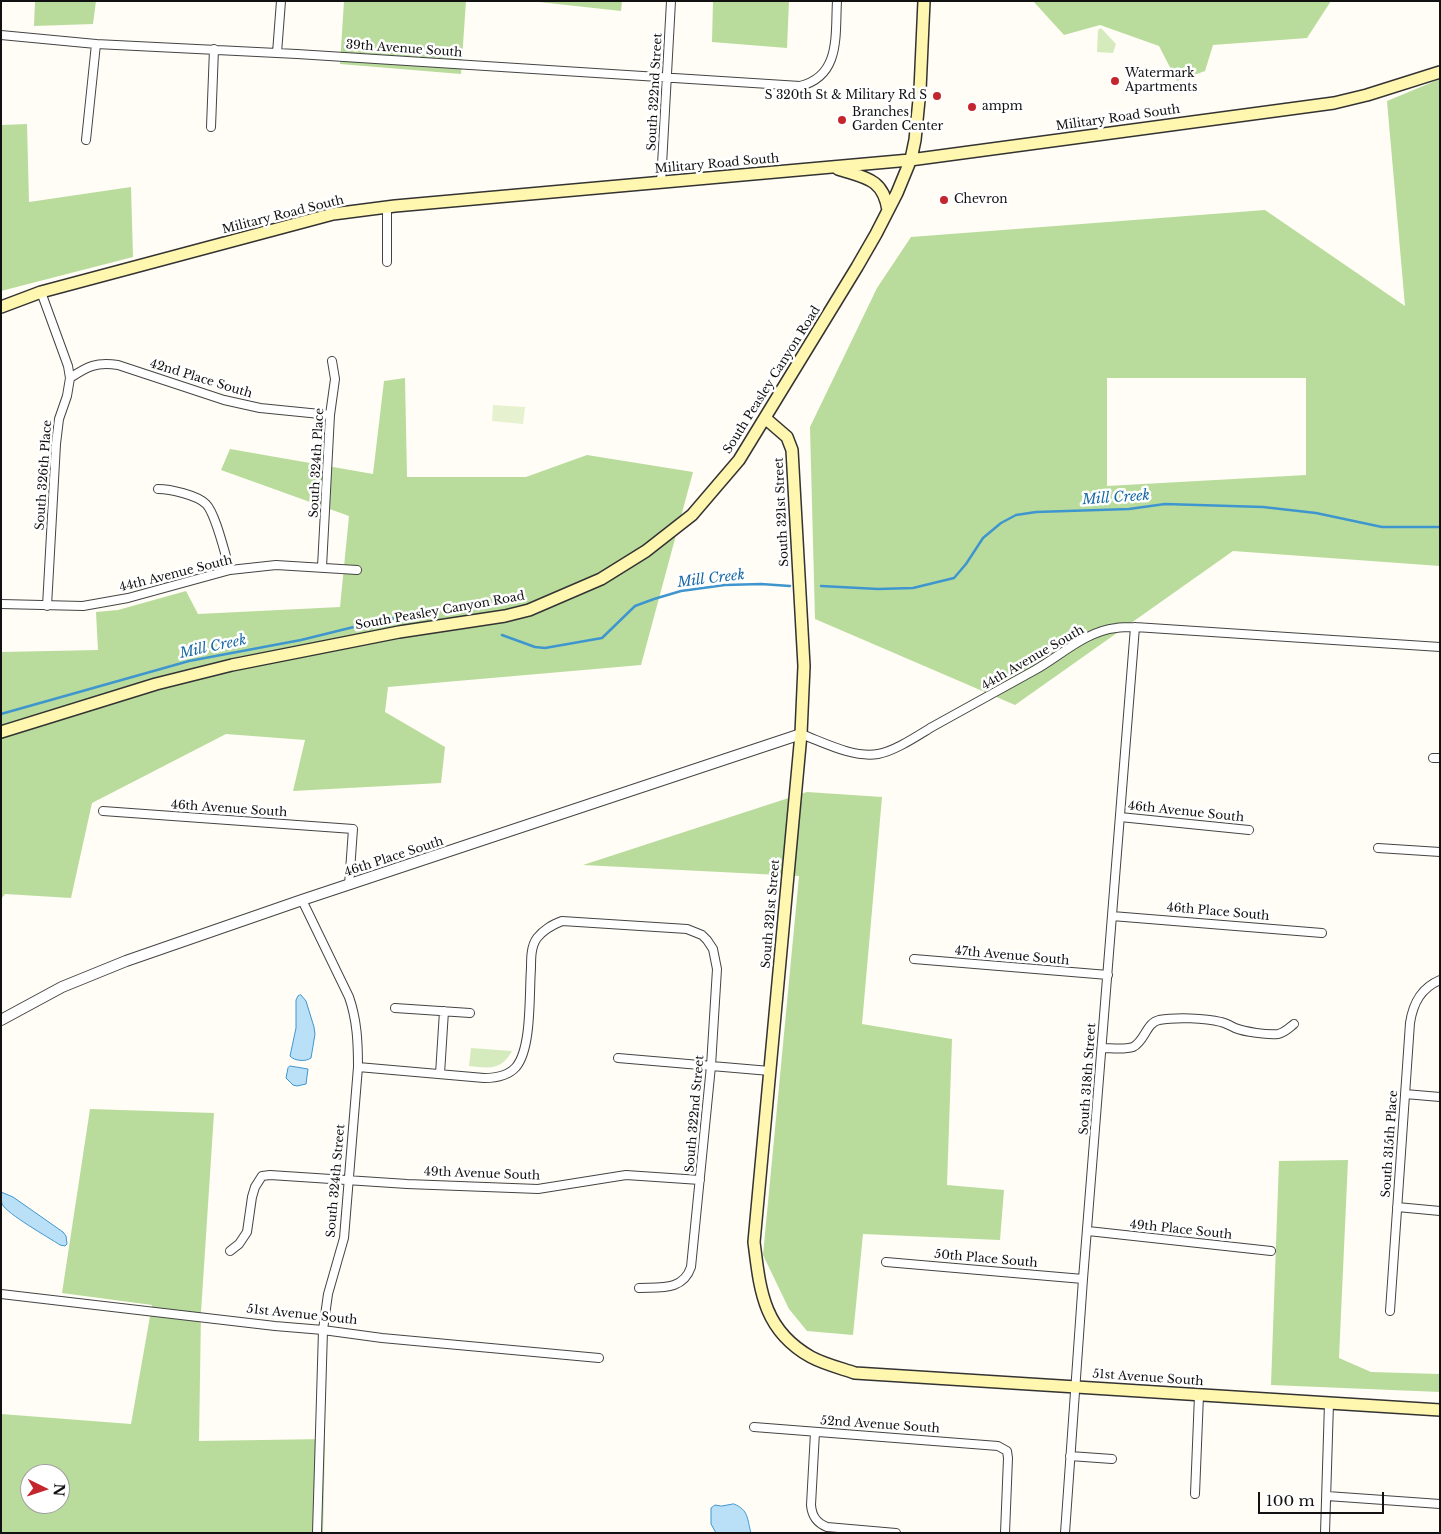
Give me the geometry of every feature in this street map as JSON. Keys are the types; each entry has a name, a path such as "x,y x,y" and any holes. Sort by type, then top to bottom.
{"main road":[{"name":"South Peasley Canyon Road","path":"1,732 156,684 232,665 399,632 505,616 529,610 601,579 646,551 692,515 739,460 858,268 888,211 910,160 915,140 919,105 924,1"},
{"name":"Military Road South","path":"1,307 41,292 333,214 387,207 910,160 1334,103 1373,94 1440,72"},
{"path":"834,167 873,182 884,193 888,211"},
{"name":"South 321st Street","path":"765,418 787,437 792,450 804,666 801,734 754,1242 762,1298 780,1331 795,1347 812,1358 855,1373"},
{"name":"51st Avenue South","path":"855,1373 1440,1410"}],"street":[{"path":"277,53 281,1"},
{"name":"South 322nd Street","path":"661,183 671,1"},
{"name":"39th Avenue South","path":"1,36 96,44 214,49 792,86 806,85 821,76 830,63 834,45 837,1"},
{"path":"86,140 96,44"},
{"path":"211,127 214,49"},
{"path":"387,207 387,262"},
{"name":"South 326th Place","path":"41,292 68,366 70,378 67,396 58,418 47,606"},
{"name":"South 324th Place","path":"322,567 330,415 335,379 332,362"},
{"name":"42nd Place South","path":"70,378 94,364 118,365 224,400 260,408 330,415"},
{"path":"158,489 167,489 198,498 206,504 212,513 230,570"},
{"name":"44th Avenue South","path":"1,604 83,606 128,598 230,570 276,566 357,570"},
{"name":"44th Avenue South","path":"801,734 844,750 864,754 879,754 898,746 965,709 1095,634 1114,628 1135,627 1440,647"},
{"name":"South 318th Street","path":"1065,1533 1083,1279 1135,627"},
{"name":"46th Place South","path":"1,1020 62,988 124,961 801,734"},
{"name":"46th Avenue South","path":"103,811 353,829 349,885"},
{"name":"46th Avenue South","path":"1120,817 1249,830"},
{"path":"1378,848 1440,852"},
{"name":"South 324th Street","path":"302,900 349,996 354,1012 358,1039 358,1067 344,1238 328,1294 323,1330 317,1533"},
{"name":"46th Place South","path":"1112,916 1322,933"},
{"name":"South 322nd Street","path":"440,1074 496,1078 506,1074 516,1066 523,1055 527,1038 534,944 546,929 562,921 687,929 707,940 713,949 718,969 711,1066 691,1268 684,1281 676,1285 639,1288"},
{"name":"47th Avenue South","path":"914,959 1108,975"},
{"name":"South 315th Place","path":"1390,1311 1412,1010 1429,986 1440,980"},
{"path":"395,1008 470,1013"},
{"path":"358,1067 440,1074 444,1011"},
{"path":"1102,1048 1132,1047 1142,1040 1150,1026 1157,1021 1173,1019 1212,1020 1248,1031 1278,1034 1286,1031 1294,1024"},
{"path":"618,1058 770,1071"},
{"path":"1405,1094 1440,1097"},
{"name":"49th Avenue South","path":"230,1251 239,1244 247,1232 252,1197 255,1187 262,1176 538,1188 626,1175 700,1180"},
{"path":"1397,1207 1440,1211"},
{"name":"49th Place South","path":"1088,1231 1271,1251"},
{"name":"50th Place South","path":"886,1262 1083,1279"},
{"name":"51st Avenue South","path":"1,1294 382,1338 600,1358"},
{"path":"1195,1494 1199,1395"},
{"path":"1325,1533 1330,1404"},
{"name":"52nd Avenue South","path":"754,1427 990,1444 1004,1448 1008,1458 1005,1533"},
{"path":"815,1432 811,1505 811,1512 815,1519 827,1527 896,1533"},
{"path":"1070,1456 1112,1459"},
{"path":"1327,1496 1440,1504"}],"green space":[{"path":"35,1 96,1 93,24 34,26"},
{"path":"344,1 466,1 461,74 340,64"},
{"path":"530,1 622,1 621,11"},
{"path":"713,1 789,1 787,48 712,42"},
{"path":"1033,1 1331,1 1307,38 1213,45 1205,71 1177,81 1159,46 1100,25 1064,35"},
{"path":"1101,28 1116,44 1113,53 1097,52 1098,30"},
{"path":"1440,79 1440,566 1233,551 1015,705 815,619 810,427 877,288 911,237 1265,210 1405,306 1387,101","holes":["1107,378 1306,378 1306,475 1107,486"]},
{"path":"27,124 29,202 131,187 133,257 1,291 1,125"},
{"path":"405,378 407,477 526,477 587,455 693,472 641,665 388,687 385,712 445,747 441,783 293,791 305,740 226,734 92,803 71,898 5,894 1,899 1,652 98,650 96,612 118,610 186,591 198,614 340,607 349,516 221,470 230,449 373,474 384,381"},
{"path":"493,405 525,407 523,424 492,421"},
{"path":"807,792 882,797 862,1024 952,1039 947,1185 1004,1190 1000,1240 863,1234 853,1335 807,1331 789,1309 763,1255 799,876 583,865"},
{"path":"471,1048 512,1051 503,1062 494,1067 469,1066"},
{"path":"90,1109 214,1113 201,1312 199,1441 325,1439 323,1533 1,1533 1,1414 131,1424 152,1305 62,1293"},
{"path":"1348,1160 1339,1358 1371,1372 1440,1374 1440,1392 1271,1385 1279,1161"}],"water":[{"path":"301,995 306,1001 315,1034 311,1058 297,1060 290,1056 296,1028 296,1000"},
{"path":"290,1066 308,1069 306,1084 293,1085 286,1078"},
{"path":"1,1192 13,1197 63,1232 66,1236 67,1244 65,1246 60,1245 11,1214 2,1204"},
{"path":"734,1504 745,1512 751,1533 716,1533 711,1524 711,1508 715,1505"}],"waterway":[{"name":"Mill Creek","path":"821,586 878,589 913,588 954,578 983,538 1001,523 1016,515 1036,512 1129,509 1165,504 1263,507 1316,513 1382,527 1440,527"},
{"name":"Mill Creek","path":"502,635 535,647 545,648 602,638 635,606 681,591 725,585 761,584 790,586"},
{"name":"Mill Creek","path":"1,714 189,661 301,640 378,621 420,614 433,615"}],"place":[{"name":"Watermark Apartments","path":"1115,81"},
{"name":"S 320th St & Military Rd S","path":"937,96"},
{"name":"ampm","path":"972,107"},
{"name":"Branches Garden Center","path":"842,120"},
{"name":"Chevron","path":"944,200"}]}
